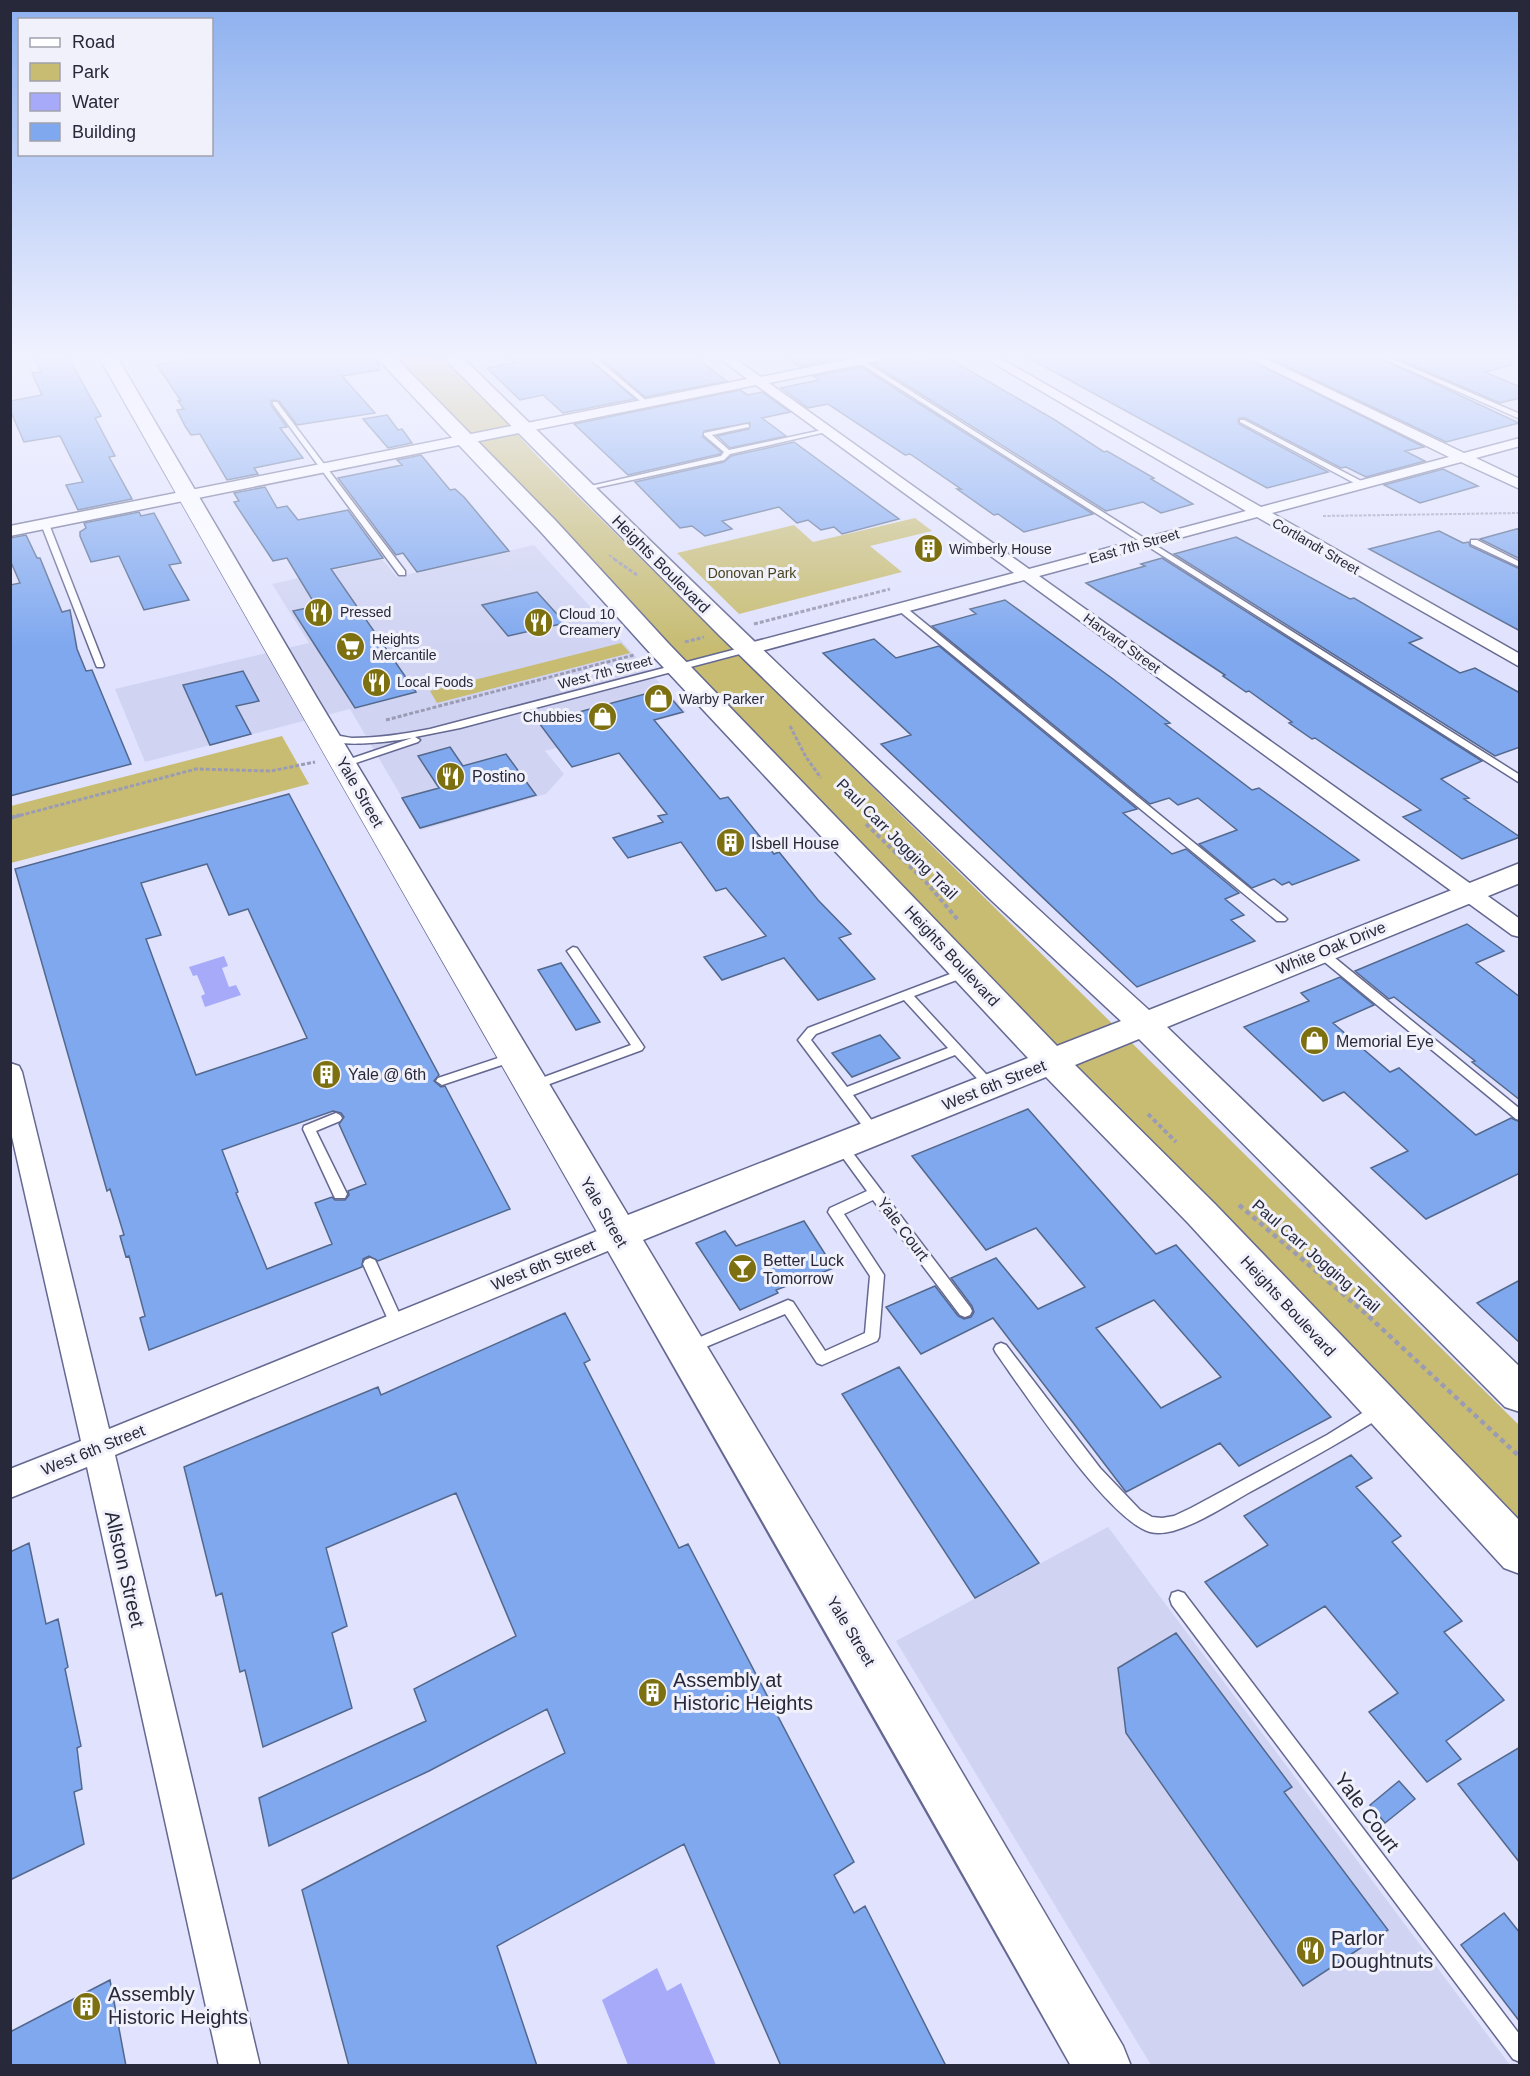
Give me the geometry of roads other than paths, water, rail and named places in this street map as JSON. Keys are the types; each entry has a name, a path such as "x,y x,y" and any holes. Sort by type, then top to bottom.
{"main road":[{"name":"Yale Street","path":"163,454 330,755 522,1072 896,1706 1103,2066"},
{"name":"Heights Boulevard","path":"478,454 679,655 967,972 1202,1214 1520,1553"},
{"name":"Heights Boulevard","path":"552,454 748,637 994,886 1143,1023 1520,1394"},
{"name":"White Oak Drive","path":"1143,1023 1520,872"},
{"name":"West 6th Street","path":"617,1235 841,1147 1143,1023"}],"street":[{"path":"10,531 398,454"},
{"name":"Harvard Street","path":"859,454 1520,930"},
{"name":"Cortlandt Street","path":"1157,454 1520,662"},
{"path":"1454,454 1520,485"},
{"name":"East 7th Street","path":"748,637 901,608 1472,454"},
{"name":"Allston Street","path":"10,1072 99,1448 124,1570 240,2066"},
{"name":"West 6th Street","path":"10,1484 617,1235"}],"lane":[{"path":"313,454 402,573"},
{"path":"586,488 724,458 727,454"},
{"path":"1006,454 1520,780"},
{"path":"1305,454 1361,483"},
{"path":"45,524 100,665"},
{"path":"1474,542 1520,566"},
{"path":"901,608 1281,919"},
{"name":"West 7th Street","path":"330,755 470,722 679,655 748,637"},
{"name":"West 7th Street","path":"330,755 348,742 377,741 470,722"},
{"path":"442,1081 522,1072 638,1047 573,951"},
{"path":"1320,952 1520,1116"},
{"path":"875,1133 804,1040 812,1031 967,972"},
{"path":"906,995 991,1086"},
{"path":"844,1093 957,1049"},
{"path":"336,1118 309,1129 340,1194"},
{"name":"Yale Court","path":"841,1147 965,1311"},
{"path":"685,1350 788,1306 822,1359 872,1337 877,1275 836,1212 876,1193"},
{"path":"370,1264 397,1324"},
{"path":"1001,1349 1110,1492 1135,1518 1161,1526 1176,1523 1197,1513 1332,1440 1383,1408"},
{"name":"Yale Court","path":"1178,1599 1520,2052"}],"water":[{"path":"224,956 228,966 222,968 229,987 236,985 241,995 205,1007 201,996 205,994 197,975 193,976 189,967"},
{"path":"657,1968 667,1991 681,1983 716,2065 628,2065 602,2000"}],"place":[{"name":"Wimberly House","path":"928,549"},
{"name":"Pressed","path":"319,612"},
{"name":"Cloud 10 Creamery","path":"538,622"},
{"name":"Heights Mercantile","path":"351,647"},
{"name":"Local Foods","path":"376,682"},
{"name":"Warby Parker","path":"658,699"},
{"name":"Chubbies","path":"603,717"},
{"name":"Postino","path":"451,776"},
{"name":"Isbell House","path":"730,843"},
{"name":"Memorial Eye","path":"1315,1041"},
{"name":"Yale @ 6th","path":"327,1074"},
{"name":"Better Luck Tomorrow","path":"742,1269"},
{"name":"Assembly at Historic Heights","path":"652,1692"},
{"name":"Parlor Doughtnuts","path":"1310,1950"},
{"name":"Assembly Historic Heights","path":"87,2006"}],"park label":[{"name":"Donovan Park","path":"752,573"}]}
